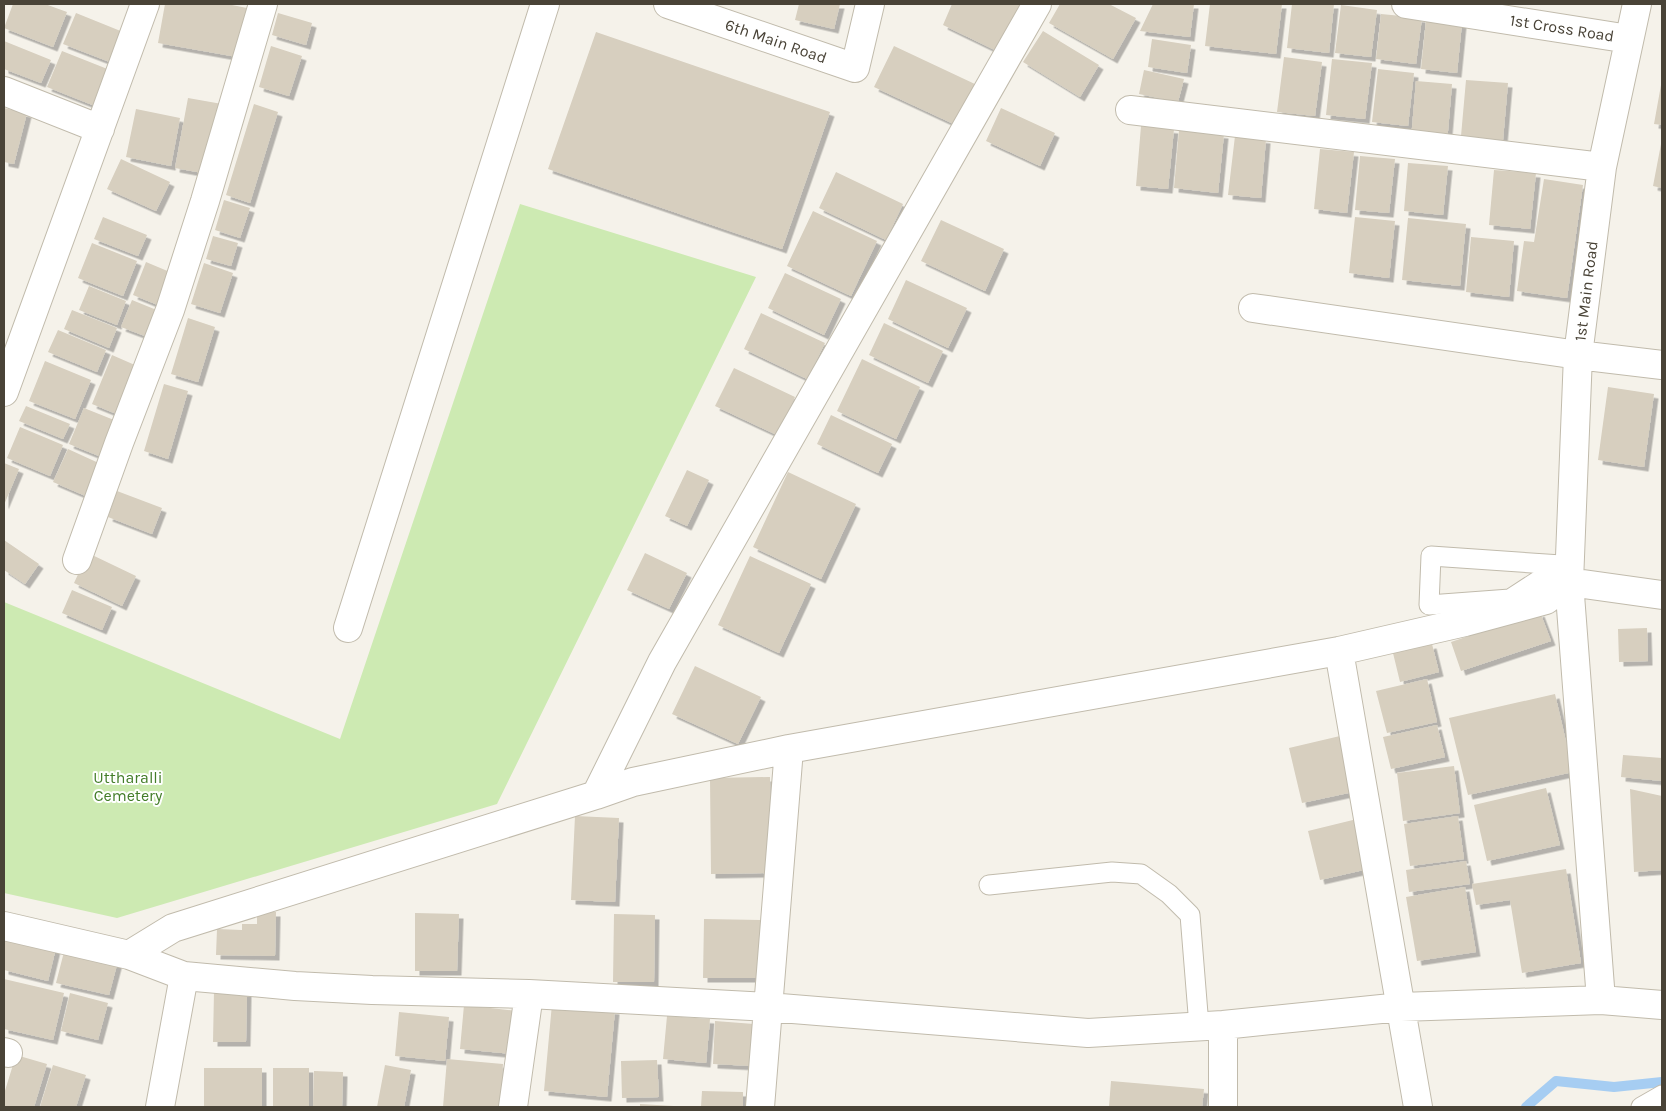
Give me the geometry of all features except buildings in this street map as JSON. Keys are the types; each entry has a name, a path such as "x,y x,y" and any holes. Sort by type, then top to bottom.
{"street":[{"path":"4,392 145,4"},
{"path":"77,560 170,310 205,201 263,4"},
{"path":"348,628 545,4"},
{"name":"6th Main Road","path":"668,4 855,68 870,4"},
{"path":"596,795 662,662 1037,4"},
{"name":"1st Cross Road","path":"1406,4 1629,39"},
{"name":"1st Main Road","path":"1600,1000 1566,569 1578,355 1602,167 1637,4"},
{"path":"4,91 100,129"},
{"path":"1130,110 1602,167"},
{"path":"1253,308 1578,355 1662,365"},
{"path":"129,955 173,928 633,782 789,749 1339,651 1465,622 1546,600 1566,569 1662,594"},
{"path":"1339,651 1418,1107"},
{"path":"760,1107 789,749"},
{"path":"4,926 129,955 184,976 305,987 529,994 768,1007 1088,1033 1211,1026 1401,1007 1600,1000 1662,1005"},
{"path":"160,1107 184,976"},
{"path":"514,1107 529,994"},
{"path":"1211,1026 1223,1107"}],"lane":[{"path":"1431,556 1566,569 1510,599 1429,604 1431,556"},
{"path":"989,885 1112,872 1141,874 1169,894 1190,915 1211,1026"},
{"path":"1642,1107 1662,1095"}],"green space":[{"name":"Uttharalli Cemetery","path":"520,204 756,277 497,804 117,918 4,893 4,602 340,739"}],"waterway":[{"path":"1526,1107 1556,1081 1614,1087 1662,1082"}]}
